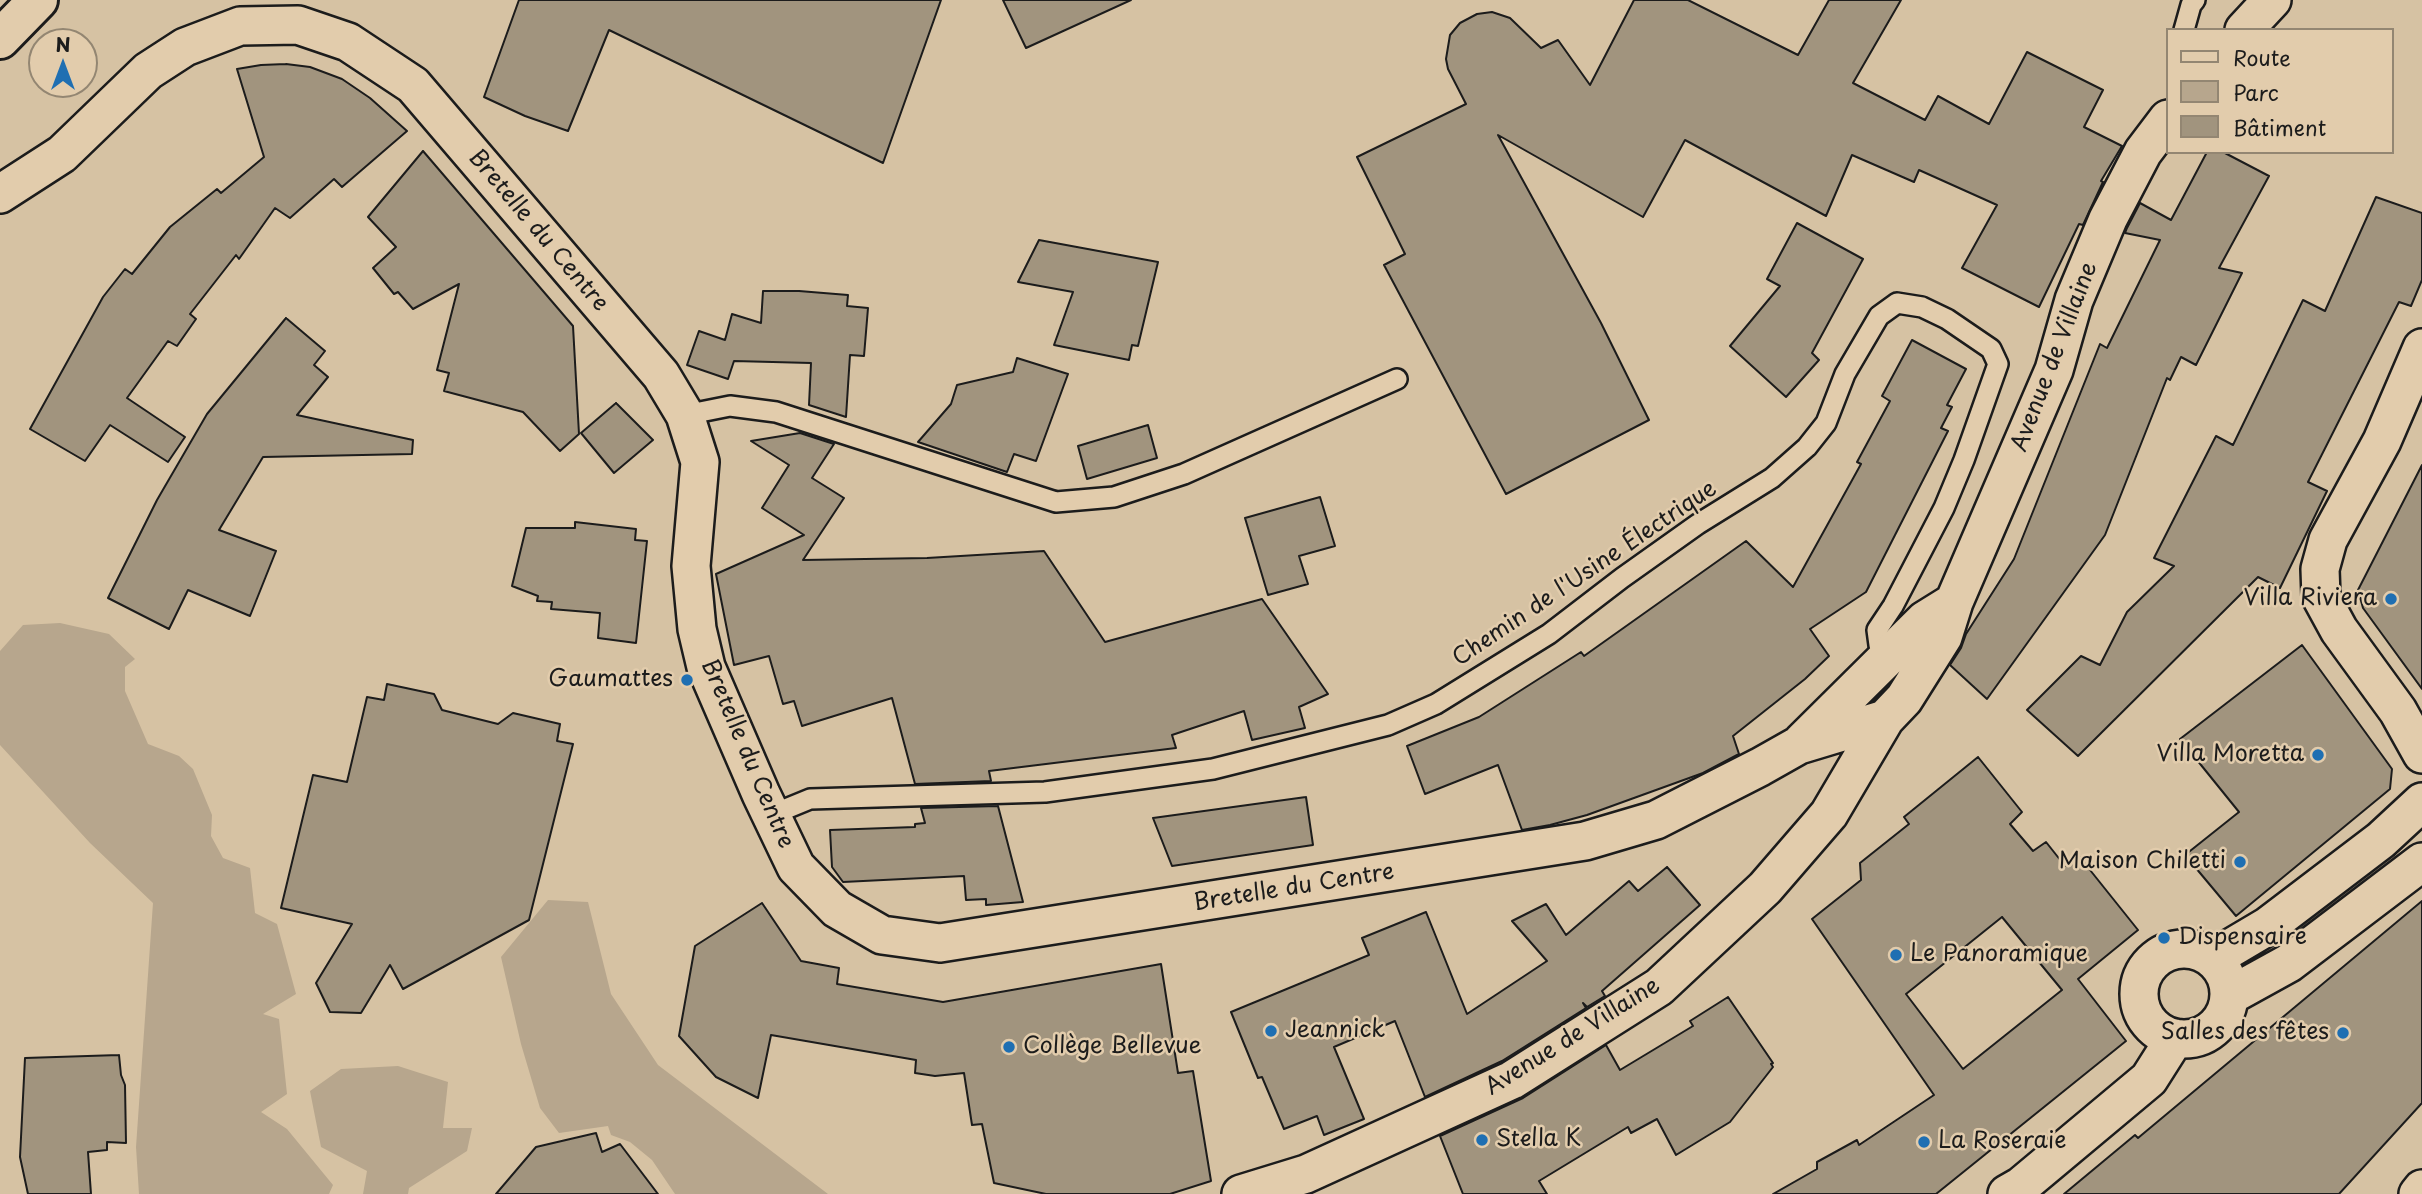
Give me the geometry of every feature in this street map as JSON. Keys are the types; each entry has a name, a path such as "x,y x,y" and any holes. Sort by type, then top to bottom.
{"main road":[{"path":"0,40 38,0"}],"street":[{"path":"2246,28 2272,0"},
{"name":"Bretelle du Centre","path":"0,194 62,154 148,71 185,47 240,26 298,25 348,41 413,85 661,375 685,415 699,462 691,566 697,629 706,667 796,867 837,909 882,935 940,943 1585,841 1656,820 1798,745"},
{"name":"Avenue de Villaine","path":"1241,1194 1306,1174 1512,1080 1659,987 1765,888 1829,814 1885,719 1904,699 1943,637 1954,602 2054,370 2074,300 2108,219 2143,152 2166,122"},
{"path":"2422,348 2382,441 2328,540 2320,569 2321,597 2339,631 2398,711 2422,754"},
{"path":"1798,745 1925,620 1954,602"},
{"path":"1798,745 1885,719"},
{"path":"1798,745 1819,748 1833,756 1844,770 1842,790"},
{"path":"2214,958 2288,911 2381,840 2422,802"},
{"path":"2231,995 2289,963 2422,862"},
{"path":"2184,948 2200,950 2214,958 2227,975 2231,995 2225,1014 2214,1029 2196,1038 2175,1038 2161,1033 2150,1024 2142,1012 2139,997 2140,983 2155,958 2168,951 2184,948"},
{"path":"2007,1194 2021,1186 2149,1079 2175,1038"},
{"path":"2418,1194 2422,1189"}],"lane":[{"path":"2185,28 2195,0"},
{"name":"Chemin de l'Usine Électrique","path":"771,815 810,799 1045,792 1213,769 1388,725 1436,704 1549,634 1698,524 1772,478 1807,447 1826,423 1845,374 1879,316 1897,303 1922,307 1947,319 1991,349 1998,364 1944,508 1893,606 1877,630 1879,645 1887,659"},
{"path":"685,415 730,406 776,412 1056,502 1114,497 1184,474 1397,380"}],"green space":[{"path":"60,623 109,634 135,659 125,667 125,691 148,744 179,756 193,769 212,815 211,836 223,858 250,868 255,913 277,924 296,994 263,1014 279,1019 287,1094 261,1112 287,1129 333,1185 329,1194 139,1194 136,1147 153,903 90,843 0,745 0,651 23,625"},
{"path":"548,900 588,902 611,994 658,1065 828,1194 675,1194 652,1160 630,1142 611,1135 608,1126 559,1133 540,1108 521,1044 501,957"},
{"path":"398,1066 448,1082 443,1128 472,1128 467,1151 409,1188 408,1194 363,1194 367,1171 321,1147 310,1091 341,1069"}],"building":[{"path":"519,0 941,0 883,163 609,30 568,131 525,116 484,97"},
{"path":"1003,0 1131,0 1026,48"},
{"path":"1634,0 1688,0 1798,55 1829,0 1901,0 1853,83 1925,120 1938,96 1989,124 2027,52 2103,90 2084,127 2122,146 2101,181 2103,182 2083,225 2079,224 2039,307 1962,268 1997,205 1919,170 1914,182 1852,155 1826,216 1685,140 1643,217 1498,135 1601,323 1649,420 1506,494 1384,265 1405,254 1357,157 1466,104 1448,69 1446,59 1450,35 1460,23 1477,14 1492,12 1510,18 1541,48 1558,40 1590,85"},
{"path":"286,64 310,67 342,79 370,98 407,131 342,187 334,179 290,218 275,208 239,259 236,255 190,314 196,319 177,346 168,341 127,398 185,437 168,462 110,425 85,461 30,429 103,297 125,269 132,274 170,227 217,189 221,193 264,157 237,69"},
{"path":"423,151 573,326 579,434 560,451 523,412 444,391 449,373 437,370 459,284 413,309 398,292 394,294 373,268 396,247 368,217"},
{"path":"2206,154 2227,154 2269,176 2219,268 2242,273 2196,365 2181,357 2170,380 2167,378 2105,535 1987,699 1950,665 1966,634 2014,559 2100,344 2107,348 2160,240 2125,233 2127,228 2140,203 2171,220"},
{"path":"2376,197 2422,213 2422,280 2411,306 2399,302 2308,482 2327,491 2280,588 2258,577 2078,756 2027,710 2081,656 2100,665 2127,612 2174,566 2154,558 2216,436 2233,445 2303,300 2325,311"},
{"path":"1797,223 1863,259 1812,353 1819,360 1786,397 1730,346 1780,286 1767,279"},
{"path":"1039,240 1158,262 1138,346 1132,345 1129,360 1054,345 1073,292 1018,282"},
{"path":"763,291 848,295 847,306 868,308 864,356 850,355 846,417 809,405 811,363 734,361 728,379 687,365 699,331 725,340 732,314 761,323"},
{"path":"286,318 325,351 314,365 328,377 297,415 413,440 412,454 263,457 219,530 276,551 250,616 188,590 169,629 108,598 157,500 207,414"},
{"path":"1912,340 1966,369 1947,405 1952,407 1941,428 1948,431 1866,592 1810,629 1829,656 1805,679 1733,736 1739,754 1703,773 1587,815 1522,830 1498,765 1425,794 1407,746 1479,717 1581,652 1584,656 1746,541 1793,587 1861,464 1857,462 1890,401 1882,396"},
{"path":"1017,358 1068,374 1036,461 1014,454 1007,472 918,442 951,404 957,385 1013,372"},
{"path":"616,403 653,440 614,473 581,433"},
{"path":"1148,425 1157,458 1087,479 1078,446"},
{"path":"800,433 834,444 812,478 844,498 803,560 927,558 1044,551 1105,642 1262,599 1328,694 1299,707 1305,728 1252,740 1244,711 1172,735 1176,748 989,771 991,781 915,784 892,698 802,726 794,701 783,704 769,656 734,665 716,574 804,535 762,508 789,465 751,441"},
{"name":"Villa Riviera","path":"2422,465 2422,689 2363,608 2358,590"},
{"path":"1320,497 1335,546 1299,556 1308,584 1268,595 1245,518"},
{"path":"575,522 636,529 635,540 647,541 636,643 598,638 600,613 551,609 552,602 537,601 538,596 512,586 526,528 575,528"},
{"path":"2302,645 2392,769 2390,789 2236,916 2185,855 2239,812 2180,739"},
{"path":"387,684 434,694 442,710 498,724 513,713 560,724 557,741 573,744 529,920 403,989 390,965 361,1013 330,1012 316,983 352,924 281,908 313,775 347,782 367,697 384,700"},
{"name":"Le Panoramique","path":"1978,757 2022,812 2010,824 2033,851 2046,842 2065,866 2078,855 2138,930 2078,979 2126,1041 1936,1194 1773,1194 1817,1169 1817,1162 1857,1140 1859,1145 1934,1095 1812,919 1861,880 1860,863 1909,824 1904,817","holes":["2002,917 2062,990 1963,1069 1906,994"]},
{"path":"1306,797 1313,845 1172,866 1153,818"},
{"path":"998,806 1023,902 986,905 986,899 966,900 964,876 843,882 832,867 830,830 915,827 915,824 925,823 921,808"},
{"path":"1667,867 1700,905 1602,991 1605,996 1587,1007 1583,1003 1586,1008 1502,1061 1425,1097 1395,1021 1334,1047 1364,1119 1324,1135 1317,1116 1284,1129 1262,1077 1258,1078 1231,1012 1369,955 1362,938 1426,912 1467,1014 1547,961 1512,921 1546,904 1566,935 1629,881 1638,891"},
{"path":"2422,901 2422,1103 2339,1194 2064,1194 2135,1135 2138,1138"},
{"name":"Collège Bellevue","path":"762,903 801,961 839,968 837,984 943,1002 1161,964 1178,1073 1193,1071 1211,1181 1170,1194 1046,1194 994,1183 982,1124 972,1125 964,1073 935,1076 915,1073 916,1060 771,1035 758,1098 716,1077 679,1036 695,946"},
{"path":"1728,997 1773,1063 1773,1067 1730,1122 1676,1155 1657,1119 1631,1133 1628,1127 1539,1181 1547,1194 1463,1194 1440,1136 1523,1098 1606,1045 1620,1070 1693,1026 1690,1021"},
{"path":"119,1055 125,1085 126,1143 107,1142 107,1150 88,1152 91,1194 28,1194 20,1157 25,1058"},
{"path":"596,1133 602,1152 620,1144 658,1194 496,1194 536,1147"}],"place":[{"name":"Villa Riviera","path":"2391,599"},
{"name":"Gaumattes","path":"687,680"},
{"name":"Villa Moretta","path":"2318,755"},
{"name":"Maison Chiletti","path":"2240,862"},
{"name":"Dispensaire","path":"2164,938"},
{"name":"Le Panoramique","path":"1896,955"},
{"name":"Jeannick","path":"1271,1031"},
{"name":"Salles des fêtes","path":"2343,1033"},
{"name":"Collège Bellevue","path":"1009,1047"},
{"name":"Stella K","path":"1482,1140"},
{"name":"La Roseraie","path":"1924,1142"}]}
